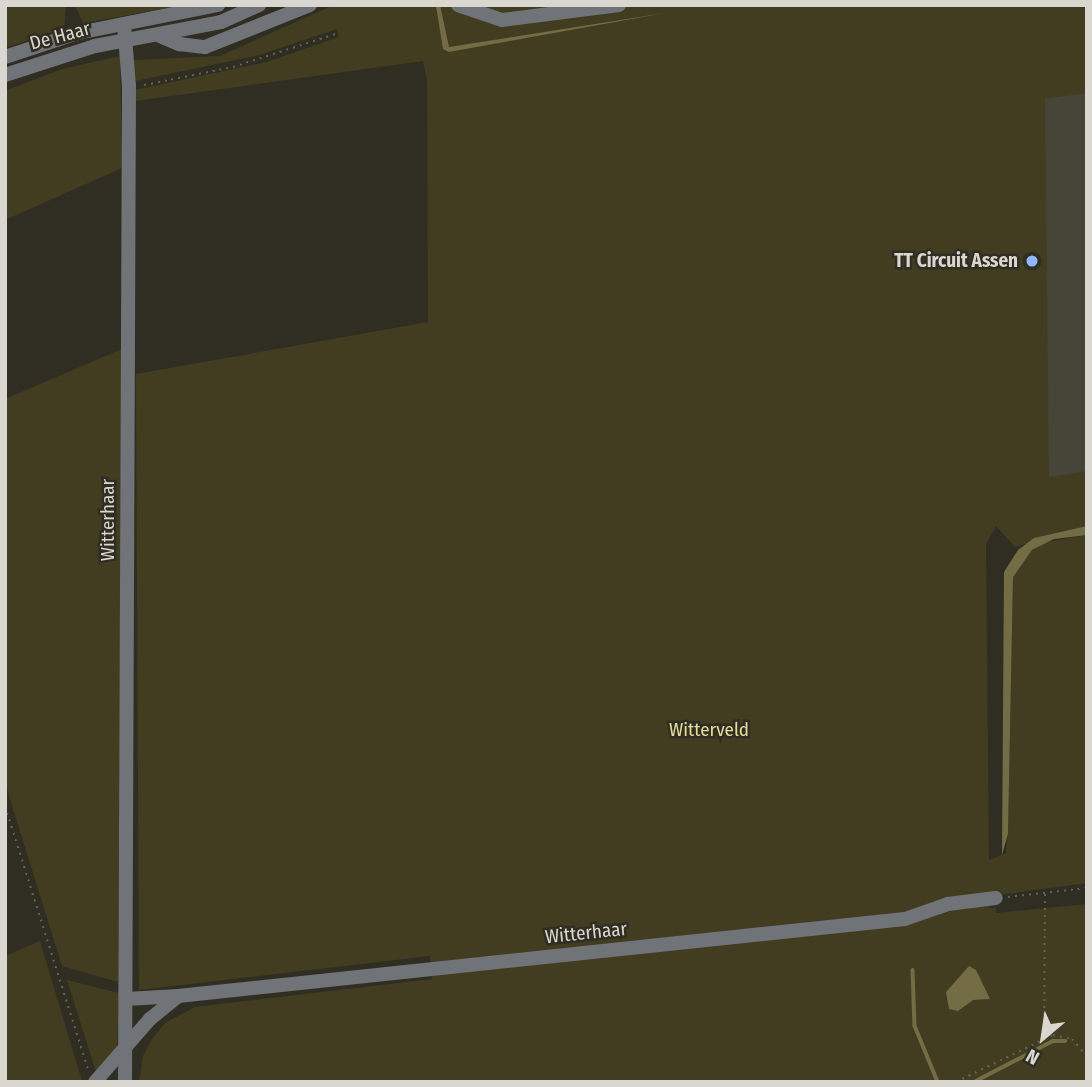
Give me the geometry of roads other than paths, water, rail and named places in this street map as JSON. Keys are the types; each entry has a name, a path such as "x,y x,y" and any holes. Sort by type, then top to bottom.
{"street":[{"name":"De Haar","path":"5,57 78,33 218,5"},
{"name":"De Haar","path":"5,75 66,53 221,22 259,5"},
{"name":"De Haar","path":"158,35 179,44 205,47 310,5"},
{"path":"458,5 502,20 619,5"},
{"path":"124,24 127,41"},
{"name":"Witterhaar","path":"125,1082 127,41"},
{"name":"Witterhaar","path":"126,999 178,996 905,919 947,904 996,898"},
{"path":"92,1075 125,1051 150,1019 178,996"}],"waterway":[{"path":"913,970 915,1026 938,1082"},
{"path":"974,1082 1053,1041 1065,1041"}],"place":[{"name":"TT Circuit Assen","path":"1032,261"}],"park label":[{"name":"Witterveld","path":"709,730"}]}
